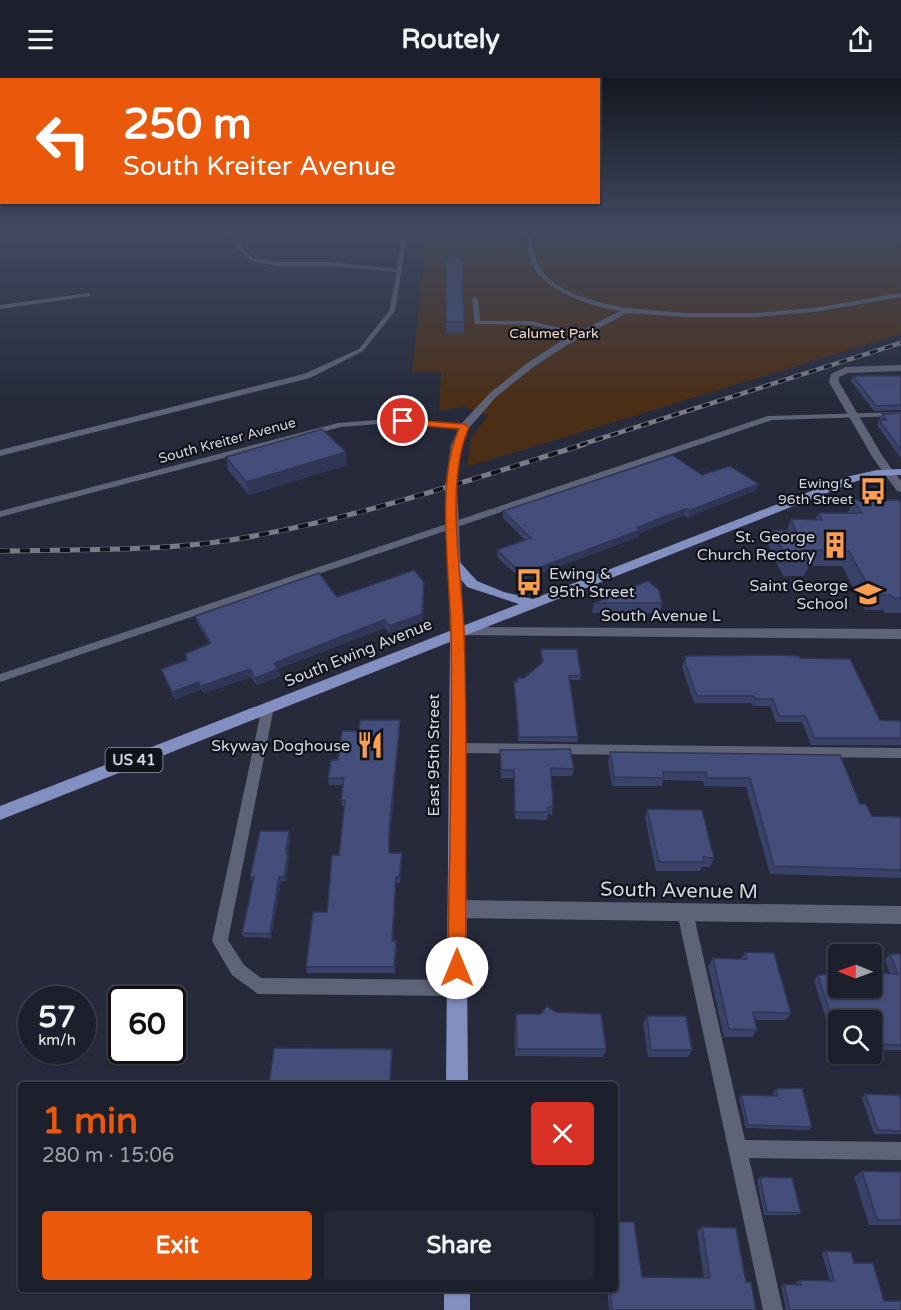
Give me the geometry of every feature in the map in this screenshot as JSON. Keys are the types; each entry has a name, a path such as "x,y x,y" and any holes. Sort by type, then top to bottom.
{"main road":[{"name":"South Ewing Avenue","path":"0,813 854,478 895,472"},
{"path":"454,563 472,584 500,595 532,603"},
{"name":"East 95th Street","path":"457,632 457,1082"},
{"path":"458,1292 458,1310"}],"street":[{"path":"464,427 493,395 529,366 626,310 686,315 756,315 814,309 901,295"},
{"path":"901,368 846,370 834,376 834,382 851,414 895,472 901,489"},
{"name":"East 95th Street","path":"457,632 453,462 456,445 464,427"},
{"name":"South Avenue L","path":"457,632 901,634"},
{"name":"South Avenue M","path":"457,909 901,915"}],"lane":[{"path":"0,453 307,376 361,350 392,311 396,289"},
{"path":"562,289 626,310"},
{"path":"0,307 89,295"},
{"path":"475,299 477,323 531,323 581,334"},
{"path":"0,678 771,418 901,414"},
{"name":"South Kreiter Avenue","path":"0,514 341,425 389,421 464,427"},
{"path":"268,707 220,941 238,970 258,986 457,988"},
{"path":"457,748 901,753"},
{"path":"685,912 773,1310"},
{"path":"737,1149 901,1151"}],"green space":[{"name":"Calumet Park","path":"421,289 901,289 901,334 467,467 471,438 488,415 464,407 439,411 441,372 412,372"}],"building":[{"path":"446,289 463,289 464,322 446,322"},
{"path":"853,376 901,376 901,405 876,406"},
{"path":"901,413 901,450 879,420 886,420 882,414"},
{"path":"322,429 346,452 246,482 226,457"},
{"path":"672,455 702,475 730,466 759,484 690,510 686,509 663,517 637,528 640,530 522,574 497,550 531,538 503,511"},
{"path":"853,500 899,500 901,503 901,598 893,598 891,595 873,595 849,551 805,550 810,561 788,561 773,530 796,531 791,519 822,520 818,513 862,513"},
{"path":"414,570 424,582 422,614 389,626 384,620 274,663 278,669 255,678 250,669 201,686 199,682 172,692 161,669 187,660 185,654 211,643 195,616 319,573 337,597"},
{"path":"648,581 659,590 662,603 594,603"},
{"path":"541,649 577,649 581,675 569,676 578,737 519,737 514,682 517,682 517,678 524,678 543,662"},
{"path":"776,655 850,659 880,720 901,721 901,738 815,738 805,716 779,716 773,699 756,699 754,696 697,696 684,660 686,660 685,656"},
{"path":"360,720 400,720 389,831 389,853 402,853 399,877 396,877 392,941 396,941 394,967 306,967 313,912 327,912 332,855 339,855 345,800 341,800 344,778 328,778 331,760 338,760 342,731 359,731"},
{"path":"570,749 574,769 551,768 553,807 548,807 548,812 515,812 514,770 501,770 500,750"},
{"path":"610,752 840,755 860,804 866,804 872,816 901,817 901,870 774,866 750,778 707,778 706,772 663,772 664,778 614,777"},
{"path":"647,809 702,810 714,858 703,857 704,862 659,862"},
{"path":"260,831 289,831 284,877 279,877 270,934 242,933 254,877 250,877"},
{"path":"745,952 774,953 791,1013 753,1012 757,1030 729,1029 713,958 747,959"},
{"path":"890,954 901,954 901,1045 882,1044 882,1010 829,1010 818,975 828,974 828,998 882,998 882,973 898,974"},
{"path":"547,1006 555,1012 601,1014 606,1049 517,1049 516,1014 541,1014"},
{"path":"647,1016 686,1016 692,1050 651,1050"},
{"path":"274,1048 392,1049 390,1082 269,1082"},
{"path":"802,1088 812,1127 748,1125 741,1095 778,1096 776,1089"},
{"path":"865,1094 899,1095 901,1131 878,1130"},
{"path":"862,1171 901,1172 901,1220 877,1220"},
{"path":"760,1177 792,1178 801,1213 767,1212"},
{"path":"618,1222 634,1222 642,1277 710,1278 702,1227 736,1228 746,1282 751,1282 756,1310 612,1310 610,1292 618,1292"},
{"path":"826,1251 851,1252 854,1263 873,1263 884,1301 901,1301 901,1310 790,1310 784,1284 801,1285 800,1280 834,1281"}],"railway":[{"path":"580,445 901,343"},
{"path":"0,551 178,546 281,531 369,510 585,444"}],"place":[{"name":"Ewing & 96th Street","path":"873,491"},
{"name":"St. George Church Rectory","path":"835,545"},
{"name":"Ewing & 95th Street","path":"529,582"},
{"name":"Saint George School","path":"868,594"},
{"name":"Skyway Doghouse","path":"370,745"}],"route":[{"path":"403,421 464,427 456,445 451,486 457,632 457,968"}]}
